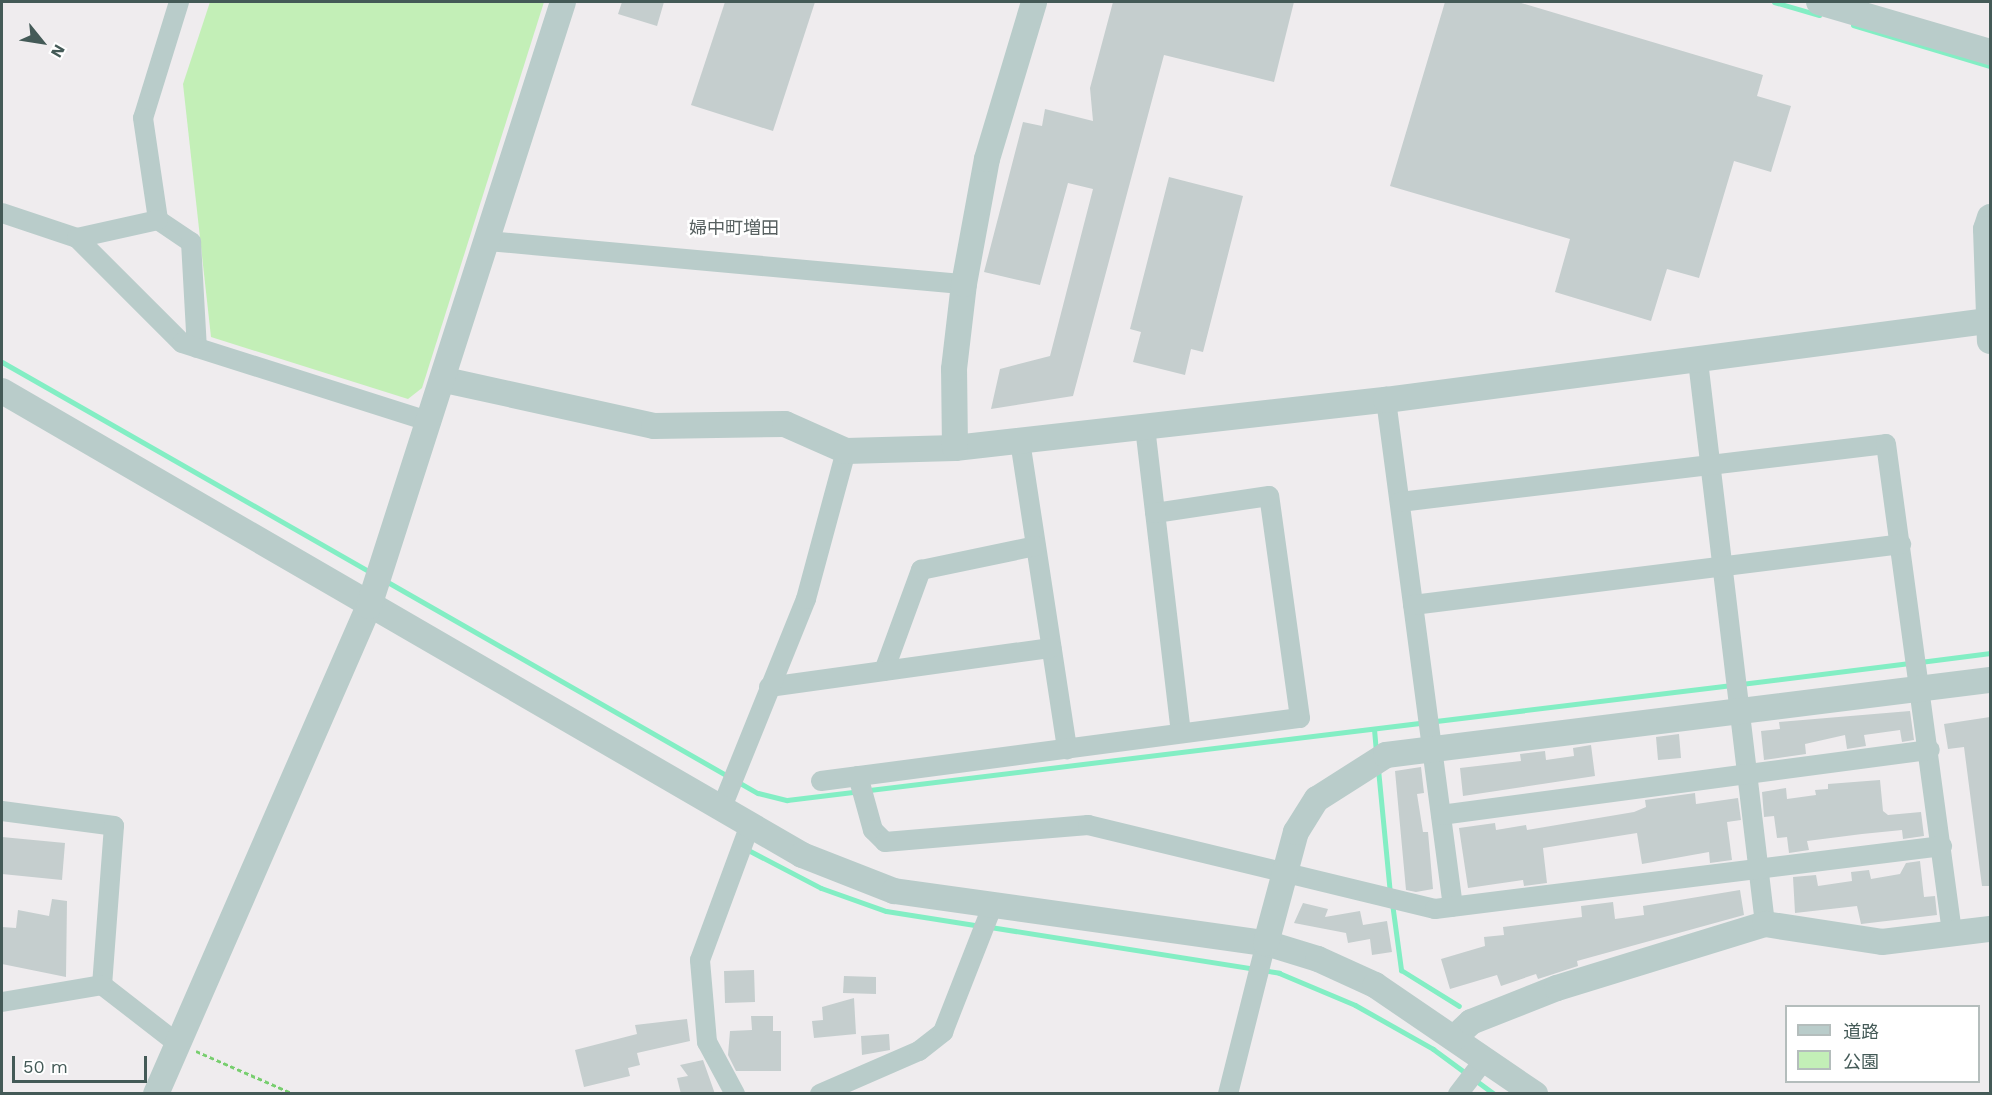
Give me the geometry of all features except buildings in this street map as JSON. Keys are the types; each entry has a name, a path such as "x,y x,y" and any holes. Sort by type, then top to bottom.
{"street":[{"path":"179,2 143,118 159,220 191,242 197,348"},
{"path":"156,1094 369,606 445,380 562,2"},
{"path":"955,448 954,369 964,284 987,159 1034,2"},
{"path":"1819,2 1990,52"},
{"path":"2,213 77,238 182,343 431,422"},
{"path":"77,238 159,220"},
{"path":"445,380 654,426 785,424 846,451 955,448 1386,400 1698,360 1990,328 1989,233"},
{"path":"489,241 964,284"},
{"path":"1698,360 1765,924"},
{"path":"2,391 369,606 802,855 894,891 992,907 1266,943 1375,985 1536,1094"},
{"path":"1386,400 1453,907"},
{"path":"1145,427 1180,734"},
{"path":"1020,441 1067,748"},
{"path":"1400,502 1709,463 1886,444 1923,690 1952,934"},
{"path":"722,807 806,599 846,451"},
{"path":"821,781 1300,718 1269,496 1155,513"},
{"path":"1413,605 1901,544"},
{"path":"884,671 921,570 1036,546"},
{"path":"769,687 1051,648"},
{"path":"1227,1094 1283,873 1296,832 1317,799 1386,754 1990,680"},
{"path":"1441,815 1930,750"},
{"path":"858,776 873,830 885,842 1088,825 1435,909 1941,846"},
{"path":"2,811 114,826 102,985"},
{"path":"735,1094 707,1042 700,960 750,825"},
{"path":"820,1094 920,1051 943,1032 992,907"},
{"path":"1454,1038 1471,1022 1557,988 1765,924 1882,942 1990,929"},
{"path":"2,1002 102,985 178,1044"},
{"path":"1458,1094 1485,1059"}],"path":[{"path":"178,1044 294,1094"}],"green space":[{"path":"210,2 544,2 422,388 408,399 211,337 183,84"}],"waterway":[{"path":"1774,2 1819,15"},
{"path":"1853,25 1990,66"},
{"path":"2,362 373,574"},
{"path":"384,580 758,793 787,800 1732,685"},
{"path":"1920,662 1990,653"},
{"path":"1741,684 1910,663"},
{"path":"1374,729 1376,751"},
{"path":"1378,769 1390,894"},
{"path":"748,850 821,888 886,911 981,926"},
{"path":"1392,903 1401,970 1459,1006"},
{"path":"990,927 1279,973 1355,1005 1433,1049 1494,1094"}],"district":[{"name":"婦中町増田","path":"734,228"}]}
